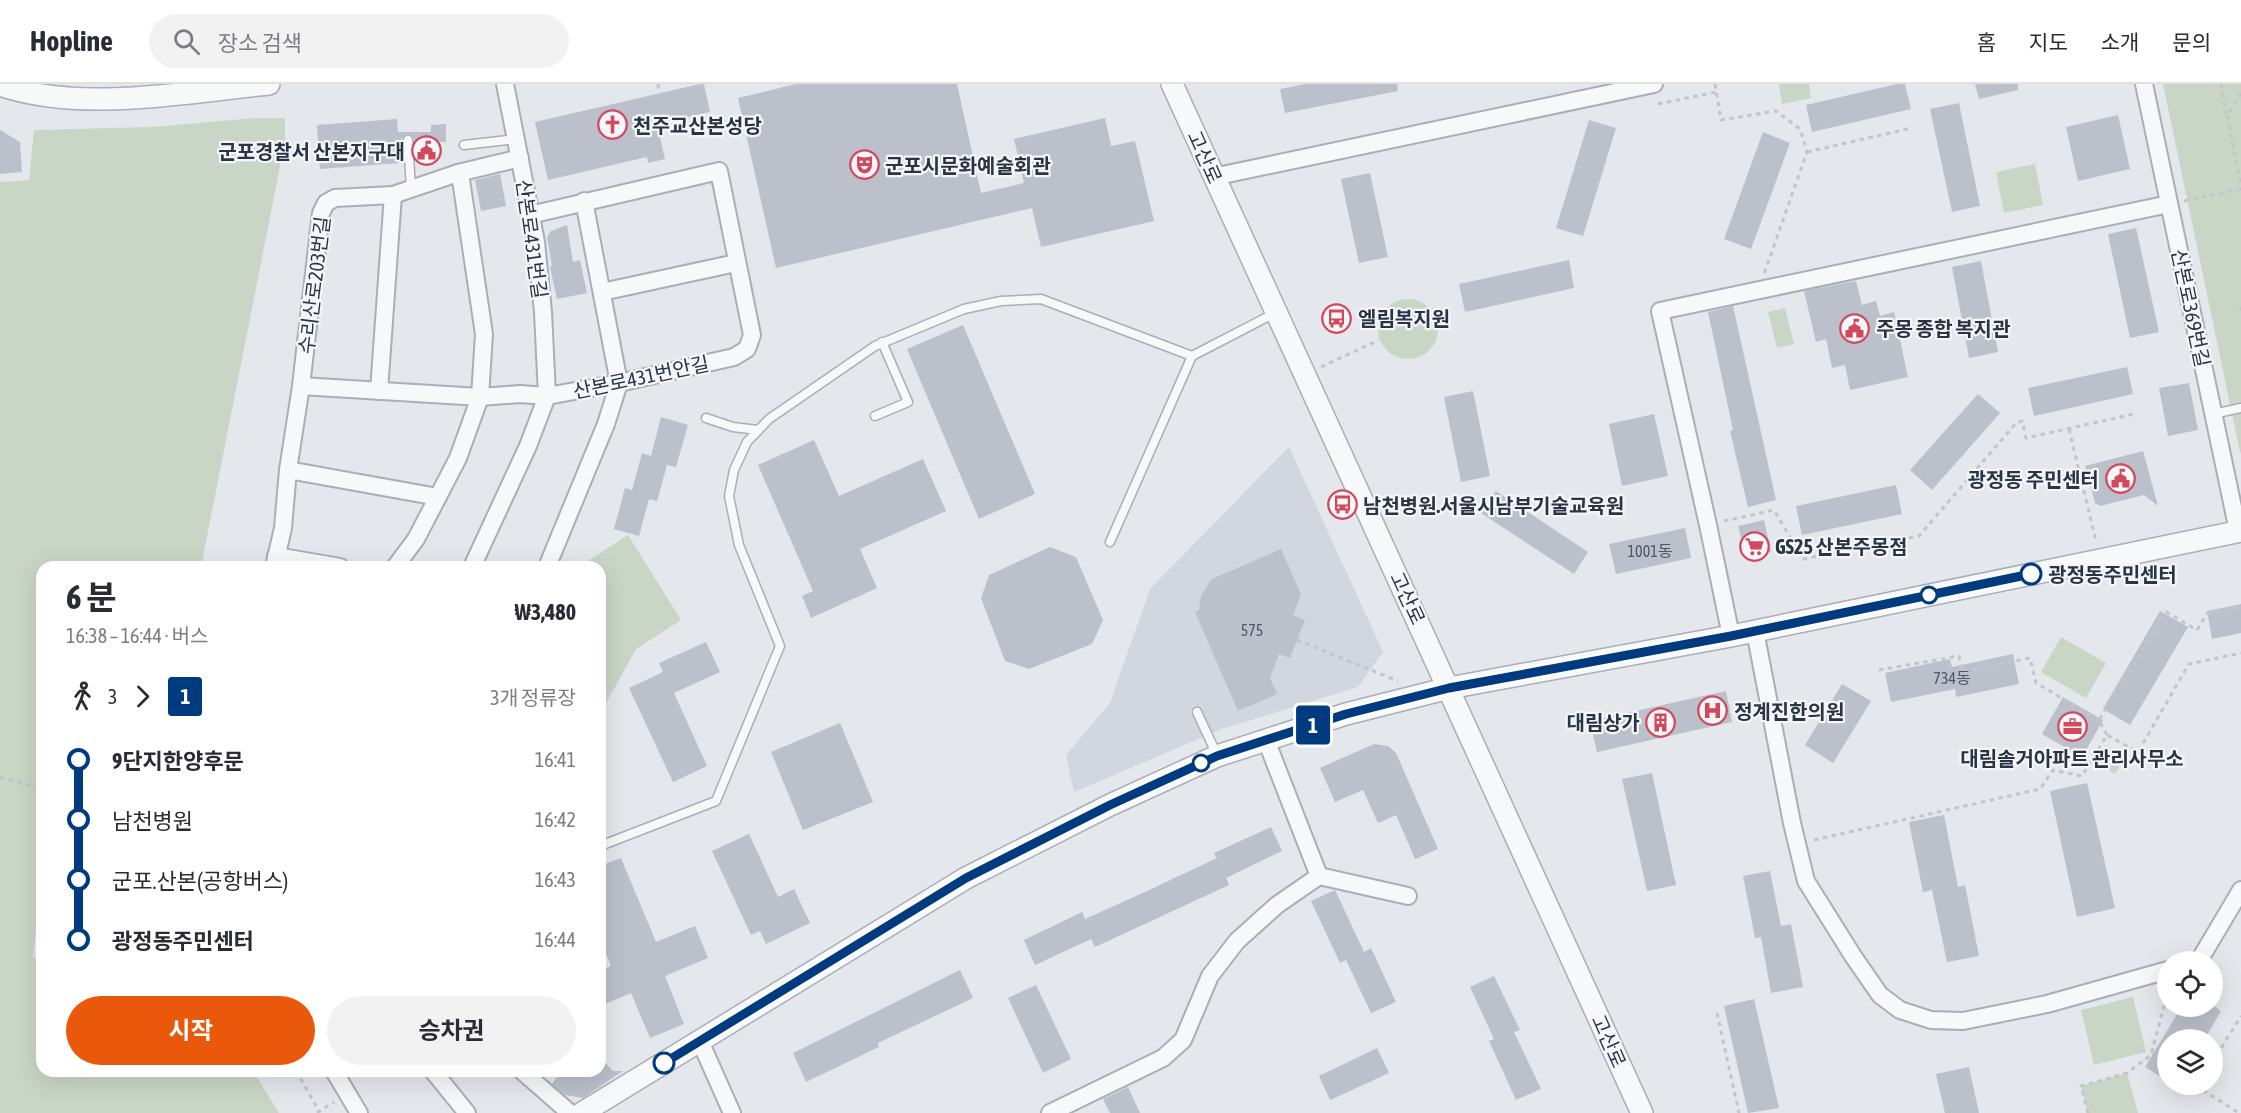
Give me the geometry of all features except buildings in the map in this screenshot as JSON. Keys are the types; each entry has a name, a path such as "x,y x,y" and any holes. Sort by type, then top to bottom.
{"street":[{"path":"0,85 18,91 72,99 118,98 269,84"},
{"name":"산본로431번길","path":"475,561 528,446 547,396 543,312 536,242 505,84"},
{"name":"고산로","path":"1172,84 1642,1113"},
{"path":"1213,177 1654,84"},
{"name":"산본로369번길","path":"2144,84 2239,531"},
{"name":"수리산로203번길","path":"275,561 283,528 288,470 302,386 321,213 326,203 335,198 393,195 458,173 520,158"},
{"path":"530,215 719,171 736,262 602,292"},
{"path":"400,561 416,539 458,458 480,397 484,334 471,232 458,173"},
{"path":"379,391 393,195"},
{"path":"549,561 606,424 619,383 584,201"},
{"path":"1731,636 1660,311 2169,204"},
{"name":"산본로431번안길","path":"547,396 619,383 734,357 747,350 752,335 736,262"},
{"path":"302,386 480,397 520,394 547,396"},
{"path":"288,470 438,497"},
{"path":"582,1113 966,878 1110,805 1217,756 1346,714 1449,688 1731,636 2239,531"},
{"path":"1755,631 1806,881 1880,994 1900,1010 1931,1020 1964,1021 2047,1004 2157,973"},
{"path":"1266,740 1319,876"},
{"path":"1050,1113 1163,1058 1183,1041 1210,976 1237,941 1277,905 1319,876 1408,896"},
{"path":"2205,951 2241,890"},
{"path":"700,1041 732,1113"},
{"path":"338,1077 359,1113"},
{"path":"438,1077 467,1113"},
{"path":"529,1077 570,1113"}],"lane":[{"path":"464,145 516,139"},
{"path":"408,140 411,189"},
{"path":"606,844 716,801 780,646 739,545 729,496 734,470 747,442 768,419 882,342 964,309 1001,301 1041,299 1192,356"},
{"path":"1110,542 1192,356 1277,312"},
{"path":"875,416 908,402 882,342"},
{"path":"2213,414 2241,408"},
{"path":"706,418 733,427 758,430"},
{"path":"1197,712 1217,756"}],"path":[{"path":"657,84 659,93"},
{"path":"1715,84 1721,120 1776,111 1800,129 1807,152 1764,274"},
{"path":"2221,84 2241,184"},
{"path":"1658,104 1716,92"},
{"path":"2227,116 2241,93"},
{"path":"1807,152 1912,128"},
{"path":"2169,204 2241,189"},
{"path":"1305,374 1379,340"},
{"path":"1708,525 1773,510 1803,558 1919,536 2016,423 2022,421 2026,438 2134,414"},
{"path":"2069,429 2100,560"},
{"path":"2099,720 2166,612 2197,630 2207,614 2241,606"},
{"path":"1297,640 1427,693"},
{"path":"1879,670 1959,656 1962,672 2030,658 2036,683 2099,720 2107,735 2138,752 2189,664 2241,653"},
{"path":"1797,844 2040,789 2053,770 2082,777 2107,735"},
{"path":"0,777 36,786"},
{"path":"1717,1012 1739,1113"},
{"path":"2223,1045 2241,1016"},
{"path":"2088,1113 2081,1086 2127,1073 2151,1055 2161,1017"},
{"path":"300,1077 319,1111 317,1113"},
{"path":"2211,1095 2239,1113"}],"shaded area":[{"path":"1289,447 1383,652 1358,687 1222,729 1074,792 1066,755 1110,703 1150,589"}],"green space":[{"path":"1779,84 1809,84 1811,98 1782,104"},
{"path":"2163,84 2241,84 2241,453 2240,452"},
{"path":"256,118 285,118 285,141 202,561 36,561 36,928 33,957 36,959 36,1077 257,1077 279,1113 0,1113 0,182 29,180 34,130 152,127"},
{"path":"2035,164 2043,205 2004,213 1996,172"},
{"path":"1408,299 1425,304 1433,312 1438,329 1433,346 1425,354 1408,359 1391,354 1383,346 1378,329 1383,312 1391,304"},
{"path":"1785,308 1794,344 1777,348 1768,312"},
{"path":"628,535 681,620 636,649 606,703 606,561 588,561"},
{"path":"2061,637 2106,663 2086,698 2041,672"},
{"path":"2107,746 2125,756 2115,774 2097,763"},
{"path":"2133,997 2146,1052 2094,1065 2081,1010"},
{"path":"2127,1073 2138,1113 2088,1113 2081,1086"}],"bus line":[{"name":"1","path":"664,1063 966,878 1110,805 1217,756 1346,714 1408,697 1731,636 2031,574"}],"place":[{"name":"천주교산본성당","path":"612,125"},
{"name":"군포경찰서 산본지구대","path":"426,151"},
{"name":"군포시문화예술회관","path":"864,165"},
{"name":"엘림복지원","path":"1337,318"},
{"name":"주몽 종합 복지관","path":"1855,328"},
{"name":"광정동 주민센터","path":"2120,479"},
{"name":"남천병원.서울시남부기술교육원","path":"1342,505"},
{"name":"GS25 산본주몽점","path":"1754,546"},
{"name":"광정동주민센터","path":"2031,574"},
{"name":"정계진한의원","path":"1713,711"},
{"name":"대림상가","path":"1661,722"},
{"name":"대림솔거아파트 관리사무소","path":"2072,727"}]}
